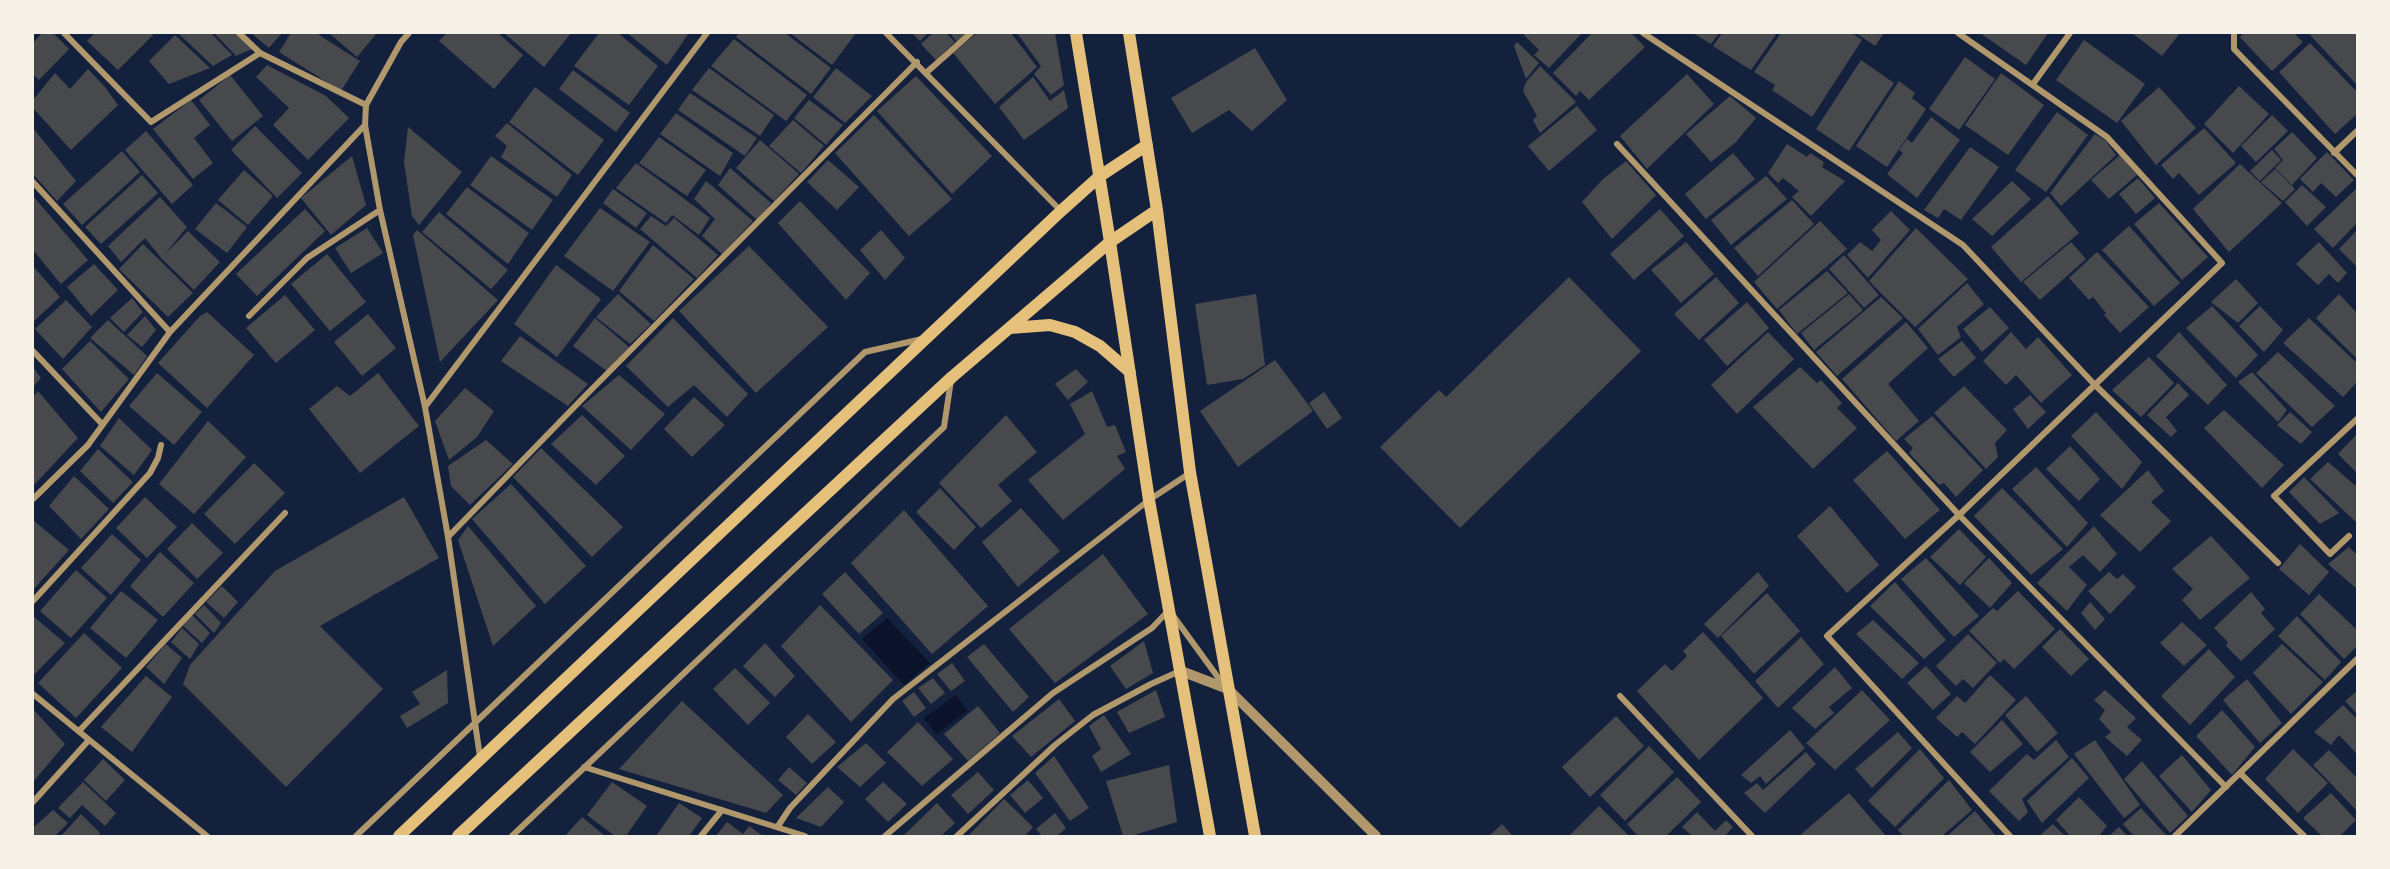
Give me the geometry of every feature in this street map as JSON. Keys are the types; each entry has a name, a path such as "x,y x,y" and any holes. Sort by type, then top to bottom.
{"main road":[{"path":"1076,33 1149,500 1210,836"},
{"path":"1129,33 1157,210 1190,472 1255,836"},
{"path":"399,836 1061,211 1100,176 1147,145"},
{"path":"458,836 952,377 1110,242 1157,210"},
{"path":"1010,328 1050,325 1075,332 1100,346 1130,372"}],"street":[{"path":"64,33 151,122 260,53"},
{"path":"239,33 260,53 366,105"},
{"path":"409,33 401,42 366,105 365,125 380,210 425,407 448,537 481,759"},
{"path":"425,407 706,33"},
{"path":"886,33 927,72 1061,211"},
{"path":"927,72 971,33"},
{"path":"1643,33 1963,245 2094,384 2278,563"},
{"path":"1958,33 2107,137 2222,262 1959,515 1827,636 2010,836"},
{"path":"2033,84 2070,33"},
{"path":"2234,33 2234,49 2357,175"},
{"path":"448,537 917,62"},
{"path":"33,499 88,445 170,332 365,125"},
{"path":"2334,153 2357,131"},
{"path":"1617,144 1959,515 2226,787"},
{"path":"33,182 170,332"},
{"path":"249,316 307,258 380,210"},
{"path":"356,836 865,352 927,338"},
{"path":"33,351 102,424"},
{"path":"512,836 944,427 952,377"},
{"path":"2349,536 2330,555 2274,496 2357,419"},
{"path":"33,601 150,473 158,458 161,445"},
{"path":"778,826 790,808 893,699 1149,500 1190,472"},
{"path":"79,731 285,513"},
{"path":"885,836 1053,693 1152,628 1169,610 1228,689 1376,836"},
{"path":"2175,836 2357,659"},
{"path":"957,836 1055,745 1093,715 1181,671 1228,689"},
{"path":"33,694 207,836"},
{"path":"1620,696 1752,836"},
{"path":"33,802 89,740"},
{"path":"584,767 805,836"},
{"path":"2240,773 2304,836"},
{"path":"701,836 722,810"}],"water":[{"path":"887,618 930,663 904,685 862,639"},
{"path":"956,695 967,711 936,735 924,718"}],"building":[{"path":"42,33 53,33 69,49 39,80 33,74 33,43"},
{"path":"95,33 152,33 153,35 118,70 87,41"},
{"path":"178,33 211,33 232,55 213,66"},
{"path":"214,33 235,33 252,49 236,56"},
{"path":"251,33 282,33 269,48"},
{"path":"291,33 316,33 360,61 341,91 279,52"},
{"path":"329,33 377,33 357,57"},
{"path":"447,33 498,33 523,55 494,89 439,41"},
{"path":"504,33 571,33 544,67"},
{"path":"599,33 618,33 658,66 629,105 574,66"},
{"path":"627,33 689,33 667,65"},
{"path":"739,33 785,33 831,68 811,94 736,37"},
{"path":"790,33 856,33 832,65"},
{"path":"912,33 928,33 920,41"},
{"path":"933,33 946,33 955,42 936,60 921,44"},
{"path":"950,33 968,33 957,42"},
{"path":"977,33 1011,33 1037,67 995,104 953,53"},
{"path":"1017,33 1055,33 1064,85 1051,95 1034,74 1041,66"},
{"path":"1525,33 1582,33 1549,68 1534,55 1539,50 1524,35"},
{"path":"1592,33 1631,33 1645,47 1589,100 1580,91 1576,96 1553,73"},
{"path":"1693,33 1719,33 1711,44"},
{"path":"1722,33 1777,33 1751,70 1713,46"},
{"path":"1781,33 1852,33 1862,40 1812,117 1772,90 1775,85 1754,72"},
{"path":"1856,33 1884,33 1875,46"},
{"path":"1980,33 2048,33 2026,65"},
{"path":"2132,33 2180,33 2162,56"},
{"path":"2244,33 2294,33 2303,42 2272,71 2240,37"},
{"path":"2312,33 2355,33 2357,35 2357,85 2310,35"},
{"path":"175,35 210,68 169,84 149,61"},
{"path":"734,39 807,95 786,121 711,66"},
{"path":"2084,40 2145,84 2117,123 2056,80"},
{"path":"1517,42 1539,63 1526,79 1514,46"},
{"path":"2310,43 2357,92 2357,114 2335,134 2279,72"},
{"path":"1255,48 1287,100 1252,131 1229,110 1192,133 1171,98"},
{"path":"1965,57 1995,79 1959,130 1929,109"},
{"path":"1861,60 1894,83 1849,151 1816,129"},
{"path":"267,65 326,96 349,118 308,160 273,125 289,108 256,77"},
{"path":"1540,66 1576,102 1540,133 1533,120 1537,116 1523,91 1526,82"},
{"path":"709,68 774,115 760,136 692,90"},
{"path":"836,68 872,96 845,123 813,97"},
{"path":"88,69 118,105 71,150 33,108 33,100 55,73 70,89"},
{"path":"573,70 630,113 616,132 559,89"},
{"path":"2001,73 2044,105 2008,155 1965,125"},
{"path":"1687,74 1714,104 1647,169 1620,136"},
{"path":"230,75 263,116 232,141 199,100"},
{"path":"916,76 992,156 952,194 877,111"},
{"path":"1033,77 1050,101 1064,90 1068,108 1024,140 999,107"},
{"path":"1899,81 1915,93 1912,98 1926,109 1887,167 1856,146"},
{"path":"2239,86 2269,114 2233,153 2204,124"},
{"path":"535,87 604,140 578,175 509,122"},
{"path":"2159,87 2196,128 2156,165 2121,121"},
{"path":"690,93 757,138 745,156 678,110"},
{"path":"1730,96 1756,118 1735,143 1711,162 1686,134"},
{"path":"191,100 210,125 194,138 213,163 193,179 153,129"},
{"path":"809,100 843,125 826,145 794,118"},
{"path":"1577,106 1597,130 1549,171 1528,146"},
{"path":"2057,112 2088,135 2046,192 2015,170"},
{"path":"676,113 733,153 720,176 660,134"},
{"path":"874,115 952,199 909,236 835,153"},
{"path":"2272,115 2288,131 2256,162 2241,146"},
{"path":"1931,117 1960,140 1917,198 1887,174 1903,153 1899,150 1907,139 1912,143"},
{"path":"793,120 824,146 801,173 769,146"},
{"path":"507,123 572,175 557,197 501,157 507,146 495,136"},
{"path":"255,126 302,173 277,198 231,150"},
{"path":"408,127 462,172 419,225 412,216 404,162"},
{"path":"33,128 76,181 57,201 33,174"},
{"path":"2204,128 2236,163 2199,195 2179,173 2173,179 2161,165"},
{"path":"146,131 193,185 172,204 125,150"},
{"path":"2292,132 2317,158 2292,185 2275,168 2283,160 2274,149"},
{"path":"2095,134 2105,140 2116,155 2061,206 2050,193"},
{"path":"659,137 706,170 687,196 639,163"},
{"path":"760,140 799,174 774,201 736,168"},
{"path":"1787,144 1807,157 1810,153 1824,162 1822,167 1845,181 1811,216 1792,197 1799,191 1783,178 1778,183 1768,173"},
{"path":"1970,147 1999,167 1961,220 1944,209 1938,218 1924,210"},
{"path":"2272,150 2281,160 2260,181 2250,171"},
{"path":"122,151 140,172 82,225 63,204"},
{"path":"2327,152 2354,180 2336,197 2321,183 2313,192 2300,179"},
{"path":"1733,153 1755,179 1706,219 1685,194"},
{"path":"2120,155 2137,175 2109,199 2091,180"},
{"path":"352,156 366,205 331,235 301,198"},
{"path":"491,156 553,200 532,230 470,185"},
{"path":"828,160 859,187 837,210 807,182"},
{"path":"1626,161 1656,195 1612,239 1582,202 1603,179"},
{"path":"636,163 710,218 699,235 672,215 666,223 616,188"},
{"path":"2240,164 2282,203 2229,252 2193,209"},
{"path":"730,168 771,203 757,220 718,185"},
{"path":"2275,169 2295,189 2283,201 2261,182"},
{"path":"244,170 273,196 248,225 218,200"},
{"path":"142,175 158,193 101,244 85,227"},
{"path":"1766,176 1787,199 1731,245 1711,220"},
{"path":"2138,178 2155,198 2136,214 2119,194"},
{"path":"706,181 753,221 722,254 702,236 715,219 694,199"},
{"path":"2012,181 2031,199 1992,236 1972,219"},
{"path":"2302,185 2326,207 2307,226 2285,202"},
{"path":"467,187 529,233 508,264 446,214"},
{"path":"2357,188 2357,223 2333,248 2314,229"},
{"path":"613,189 647,213 636,228 603,203"},
{"path":"33,196 88,260 61,284 33,250"},
{"path":"2048,196 2079,233 2021,282 1991,247"},
{"path":"160,197 187,227 164,255 188,231 220,262 194,290 162,259 145,238 121,262 108,246"},
{"path":"1792,200 1814,224 1758,276 1734,248"},
{"path":"800,201 870,273 846,300 778,223"},
{"path":"216,203 247,227 227,253 195,229"},
{"path":"2159,203 2208,257 2182,280 2134,224"},
{"path":"600,208 650,242 613,291 564,256"},
{"path":"305,209 325,231 257,296 236,274"},
{"path":"1660,209 1684,236 1634,280 1610,254"},
{"path":"1891,211 1910,230 1868,278 1847,255 1860,242 1872,251 1881,240 1872,230"},
{"path":"439,212 508,270 491,289 422,232"},
{"path":"651,216 666,226 674,218 718,255 697,278 640,229"},
{"path":"1820,221 1847,249 1777,309 1754,282"},
{"path":"2129,226 2180,283 2154,306 2102,250"},
{"path":"367,228 383,253 351,273 335,248"},
{"path":"1916,228 1968,279 1915,327 1869,281"},
{"path":"417,230 498,300 440,362 413,235"},
{"path":"881,230 905,258 885,280 860,250"},
{"path":"2357,230 2357,264 2356,266 2339,249"},
{"path":"1686,242 1714,274 1681,303 1651,270"},
{"path":"2071,242 2086,259 2040,300 2023,282"},
{"path":"2319,242 2347,273 2338,283 2329,274 2318,285 2296,264"},
{"path":"143,244 193,293 168,317 119,269"},
{"path":"653,245 694,279 654,321 619,291"},
{"path":"749,246 828,327 756,393 679,311"},
{"path":"2097,252 2149,307 2120,333 2104,315 2106,313 2093,297 2089,300 2069,278"},
{"path":"327,254 366,302 330,331 291,284"},
{"path":"1844,255 1879,295 1864,308 1829,269"},
{"path":"94,264 118,290 91,316 67,287"},
{"path":"556,265 601,299 557,357 514,324"},
{"path":"33,266 60,297 33,322"},
{"path":"1827,271 1848,293 1797,334 1779,310"},
{"path":"1569,277 1641,351 1460,528 1380,447 1439,390 1446,397"},
{"path":"1716,277 1739,303 1699,340 1674,314"},
{"path":"2236,279 2258,303 2238,323 2211,302"},
{"path":"1967,283 1984,304 1957,327 1961,337 1938,355 1918,329"},
{"path":"618,294 651,324 630,344 596,317"},
{"path":"1256,294 1265,365 1243,379 1207,385 1195,304"},
{"path":"1849,294 1863,310 1814,350 1801,333"},
{"path":"2339,294 2357,313 2357,359 2316,318"},
{"path":"285,295 315,330 276,363 246,328"},
{"path":"1881,297 1903,318 1837,376 1816,352"},
{"path":"132,298 143,312 124,332 110,318"},
{"path":"66,300 92,327 63,359 35,329"},
{"path":"1747,302 1769,328 1727,366 1704,340"},
{"path":"2212,306 2258,355 2236,378 2186,328"},
{"path":"2260,306 2283,330 2264,352 2239,326"},
{"path":"1990,307 2009,328 1982,352 1963,329"},
{"path":"207,312 254,355 207,408 158,363 200,316"},
{"path":"368,314 396,348 362,376 334,342"},
{"path":"145,316 156,330 142,347 127,335"},
{"path":"595,318 629,347 607,371 573,346"},
{"path":"673,318 748,394 727,417 694,385 668,407 626,366"},
{"path":"2309,318 2357,363 2357,382 2343,397 2283,343"},
{"path":"108,320 147,356 134,375 90,338"},
{"path":"1906,322 1928,348 1888,384 1919,421 1896,441 1842,379"},
{"path":"1768,332 1794,359 1737,414 1711,385"},
{"path":"2011,332 2026,349 2038,337 2072,375 2041,403 2016,375 2006,385 1983,361"},
{"path":"2179,332 2227,385 2208,405 2156,356"},
{"path":"520,336 588,384 568,406 501,361"},
{"path":"90,341 129,379 101,412 62,369"},
{"path":"1962,341 1976,358 1954,377 1938,359"},
{"path":"2278,352 2335,406 2312,427 2256,373"},
{"path":"2149,357 2174,383 2141,417 2112,390"},
{"path":"1275,360 1313,411 1238,467 1200,411"},
{"path":"33,367 41,378 33,387"},
{"path":"1800,367 1817,383 1821,380 1842,403 1837,408 1857,428 1813,469 1753,407"},
{"path":"1076,369 1088,382 1068,400 1055,384"},
{"path":"2252,372 2287,410 2278,422 2238,382"},
{"path":"157,373 202,412 174,445 129,406"},
{"path":"378,373 419,426 360,473 309,409 337,386 350,396"},
{"path":"619,375 665,414 631,450 582,406"},
{"path":"2178,383 2189,395 2166,417 2177,431 2171,437 2147,415"},
{"path":"1964,386 2007,430 1995,443 1998,457 1986,469 1934,413"},
{"path":"465,388 494,411 477,437 449,460 435,421"},
{"path":"38,391 78,438 33,486 33,397"},
{"path":"1092,391 1107,427 1115,425 1126,452 1117,456 1125,469 1063,520 1028,480 1085,434 1070,404"},
{"path":"1324,392 1342,418 1327,429 1309,403"},
{"path":"2030,395 2046,412 2028,429 2013,409"},
{"path":"694,397 725,425 692,457 664,429"},
{"path":"2224,410 2284,465 2262,488 2204,428"},
{"path":"2096,412 2142,462 2122,489 2071,436"},
{"path":"2290,412 2312,432 2301,444 2277,425"},
{"path":"582,415 625,456 596,485 551,444"},
{"path":"1006,415 1037,452 998,485 1012,501 981,528 939,483"},
{"path":"1932,416 1983,470 1956,497 1944,483 1939,485 1909,453 1913,448 1904,439"},
{"path":"119,418 152,450 134,475 100,446"},
{"path":"208,421 246,457 194,514 159,484"},
{"path":"2357,434 2357,473 2338,454"},
{"path":"486,440 513,464 470,505 451,486 448,466"},
{"path":"2070,446 2100,479 2079,501 2046,469"},
{"path":"541,448 623,527 592,557 513,477"},
{"path":"98,449 133,482 113,503 80,471"},
{"path":"1887,451 1940,510 1905,539 1853,480"},
{"path":"2328,462 2357,487 2357,523 2310,479"},
{"path":"254,463 285,493 235,544 204,514"},
{"path":"2036,467 2088,523 2067,547 2012,489"},
{"path":"2148,470 2164,491 2151,502 2171,521 2140,552 2100,515"},
{"path":"74,476 109,509 81,539 49,506"},
{"path":"2304,477 2339,513 2320,524 2289,492"},
{"path":"511,484 586,566 545,604 472,519"},
{"path":"940,488 976,527 954,550 916,512"},
{"path":"2002,488 2063,549 2031,575 1974,516"},
{"path":"145,497 177,527 147,558 116,528"},
{"path":"404,497 439,558 320,626 383,689 286,787 183,684 190,665 275,571"},
{"path":"1830,506 1879,565 1847,593 1797,536"},
{"path":"1021,508 1060,551 1018,587 982,542"},
{"path":"904,510 988,606 932,654 851,563"},
{"path":"33,520 69,550 33,590"},
{"path":"192,523 223,553 197,579 167,549"},
{"path":"468,526 536,606 493,646 458,540"},
{"path":"2094,526 2117,554 2100,572 2083,555 2069,567 2087,585 2067,611 2037,583"},
{"path":"1959,529 1986,557 1960,585 1930,557"},
{"path":"112,534 141,560 111,595 81,568"},
{"path":"2211,536 2250,578 2200,620 2182,600 2193,589 2172,569"},
{"path":"2300,544 2329,572 2309,595 2279,569"},
{"path":"2349,547 2357,555 2357,589 2328,564"},
{"path":"160,552 194,583 163,617 130,586"},
{"path":"1103,554 1148,614 1055,683 1009,629"},
{"path":"1926,558 1979,616 1954,637 1901,579"},
{"path":"1989,558 2012,583 1990,608 1964,583"},
{"path":"76,570 107,598 71,638 40,611"},
{"path":"845,572 883,613 859,634 822,594"},
{"path":"1758,572 1769,586 1718,638 1704,624"},
{"path":"2109,572 2117,579 2123,574 2136,587 2110,614 2088,591"},
{"path":"1895,582 1946,640 1924,659 1870,606"},
{"path":"222,586 238,602 224,618 206,602"},
{"path":"121,591 158,620 126,658 90,628"},
{"path":"2018,591 2055,629 2014,669 2004,659 2000,663 1969,631 1993,608 1997,611"},
{"path":"2251,592 2265,609 2261,613 2275,629 2241,661 2226,646 2228,642 2214,628"},
{"path":"1767,593 1800,631 1754,674 1721,636"},
{"path":"2319,594 2357,630 2357,646 2344,659 2300,614"},
{"path":"2090,602 2105,619 2095,630 2081,613"},
{"path":"204,605 221,623 214,633 195,614"},
{"path":"820,605 893,680 851,722 781,646"},
{"path":"192,615 210,633 202,643 183,626"},
{"path":"33,616 65,643 33,676"},
{"path":"2297,616 2341,662 2325,680 2278,636"},
{"path":"1873,620 1919,663 1902,679 1856,634"},
{"path":"2182,622 2207,645 2184,666 2160,643"},
{"path":"182,628 199,644 190,659 171,642"},
{"path":"2060,629 2089,659 2071,676 2042,647"},
{"path":"1703,632 1763,698 1699,760 1637,691 1665,664 1672,671 1687,656 1683,651"},
{"path":"84,633 122,668 76,718 38,683"},
{"path":"1968,634 1997,663 1973,688 1963,679 1956,686 1936,666"},
{"path":"1801,637 1824,664 1778,708 1755,681"},
{"path":"1144,641 1153,673 1126,689 1110,666"},
{"path":"765,643 795,676 775,697 743,666"},
{"path":"166,644 182,658 164,684 146,667"},
{"path":"984,644 1029,697 1013,712 967,657"},
{"path":"2282,644 2323,682 2291,714 2253,673"},
{"path":"2209,649 2235,677 2190,725 2161,696"},
{"path":"952,663 965,681 951,691 937,674"},
{"path":"1926,666 1951,694 1933,710 1907,683"},
{"path":"1835,667 1852,688 1829,707 1834,713 1815,729 1792,708"},
{"path":"735,668 770,703 748,725 713,689"},
{"path":"447,670 448,703 407,728 400,716 420,704 412,692"},
{"path":"1990,675 2016,700 1975,744 1962,732 1957,737 1936,718 1957,696 1965,703"},
{"path":"146,676 172,697 132,752 101,727"},
{"path":"933,678 945,693 931,704 918,688"},
{"path":"2247,679 2282,723 2260,743 2223,700"},
{"path":"1156,690 1165,717 1129,733 1117,712"},
{"path":"1862,690 1890,720 1835,770 1806,743"},
{"path":"2105,690 2136,718 2127,727 2142,740 2127,756 2105,737 2111,732 2099,719 2105,710 2094,700"},
{"path":"2357,691 2357,714 2345,701"},
{"path":"914,692 926,708 914,717 902,701"},
{"path":"2026,696 2058,733 2037,752 2005,715"},
{"path":"1059,699 1075,721 1031,757 1012,736"},
{"path":"682,701 783,795 766,813 619,769"},
{"path":"2343,705 2357,719 2357,754 2339,735 2331,745 2314,732"},
{"path":"978,706 1000,733 968,761 944,734"},
{"path":"33,709 65,744 33,782"},
{"path":"2222,710 2255,747 2232,775 2196,736"},
{"path":"808,714 836,742 812,764 786,737"},
{"path":"1104,715 1131,754 1101,772 1092,756 1101,749 1089,726"},
{"path":"1616,716 1644,746 1590,797 1562,767"},
{"path":"2002,720 2023,744 1990,772 1970,752"},
{"path":"918,722 953,759 922,786 887,752"},
{"path":"1790,730 1805,748 1766,784 1760,776 1751,783 1741,775"},
{"path":"1898,732 1912,748 1872,788 1855,769"},
{"path":"2056,740 2069,757 2022,799 2028,812 2019,821 1989,791 2027,754 2034,760"},
{"path":"2095,740 2140,805 2124,818 2074,754"},
{"path":"866,743 886,763 860,787 837,767"},
{"path":"1649,746 1674,772 1625,821 1600,795"},
{"path":"1920,749 1944,778 1895,827 1868,801"},
{"path":"2293,749 2328,783 2298,813 2265,779"},
{"path":"2329,750 2357,778 2357,811 2313,765"},
{"path":"1806,752 1816,764 1765,813 1744,793 1757,783 1763,790"},
{"path":"2182,755 2211,790 2192,812 2159,776"},
{"path":"1054,756 1089,808 1070,821 1035,773"},
{"path":"2072,758 2089,778 2042,823 2027,801"},
{"path":"103,759 125,780 106,801 84,780"},
{"path":"2142,761 2188,816 2170,833 2124,779"},
{"path":"1169,765 1177,822 1131,836 1123,836 1106,781"},
{"path":"789,767 807,783 796,795 778,780"},
{"path":"978,772 994,790 968,814 951,795"},
{"path":"1677,777 1701,802 1666,836 1638,836 1627,824"},
{"path":"1028,780 1043,798 1025,813 1010,795"},
{"path":"1949,780 1972,810 1942,836 1903,836 1898,830"},
{"path":"83,782 116,813 105,826 82,805 70,818 58,808"},
{"path":"612,782 647,806 626,836 615,836 587,815"},
{"path":"883,782 907,804 888,822 865,799"},
{"path":"828,787 844,802 821,827 796,818"},
{"path":"1849,793 1886,836 1799,836"},
{"path":"2331,793 2356,820 2340,836 2322,836 2303,818"},
{"path":"2079,797 2107,826 2099,836 2070,836 2056,820"},
{"path":"1004,799 1033,827 1025,836 968,836"},
{"path":"679,803 702,818 689,836 656,836"},
{"path":"937,803 955,823 941,836 904,835"},
{"path":"1599,806 1629,836 1569,836"},
{"path":"2141,808 2167,836 2134,836 2123,824"},
{"path":"53,810 68,823 55,836 33,836 33,828"},
{"path":"1975,811 1996,836 1947,836"},
{"path":"1697,812 1715,831 1726,820 1733,827 1725,836 1692,836 1682,827"},
{"path":"1055,813 1066,828 1057,836 1042,836 1036,829"},
{"path":"81,814 100,833 98,836 61,836"},
{"path":"582,817 605,836 565,836"},
{"path":"727,822 743,834 749,826 763,836 716,836"},
{"path":"1502,824 1513,836 1489,836"},
{"path":"2053,824 2065,836 2039,836"},
{"path":"2119,827 2127,836 2109,836"}]}
